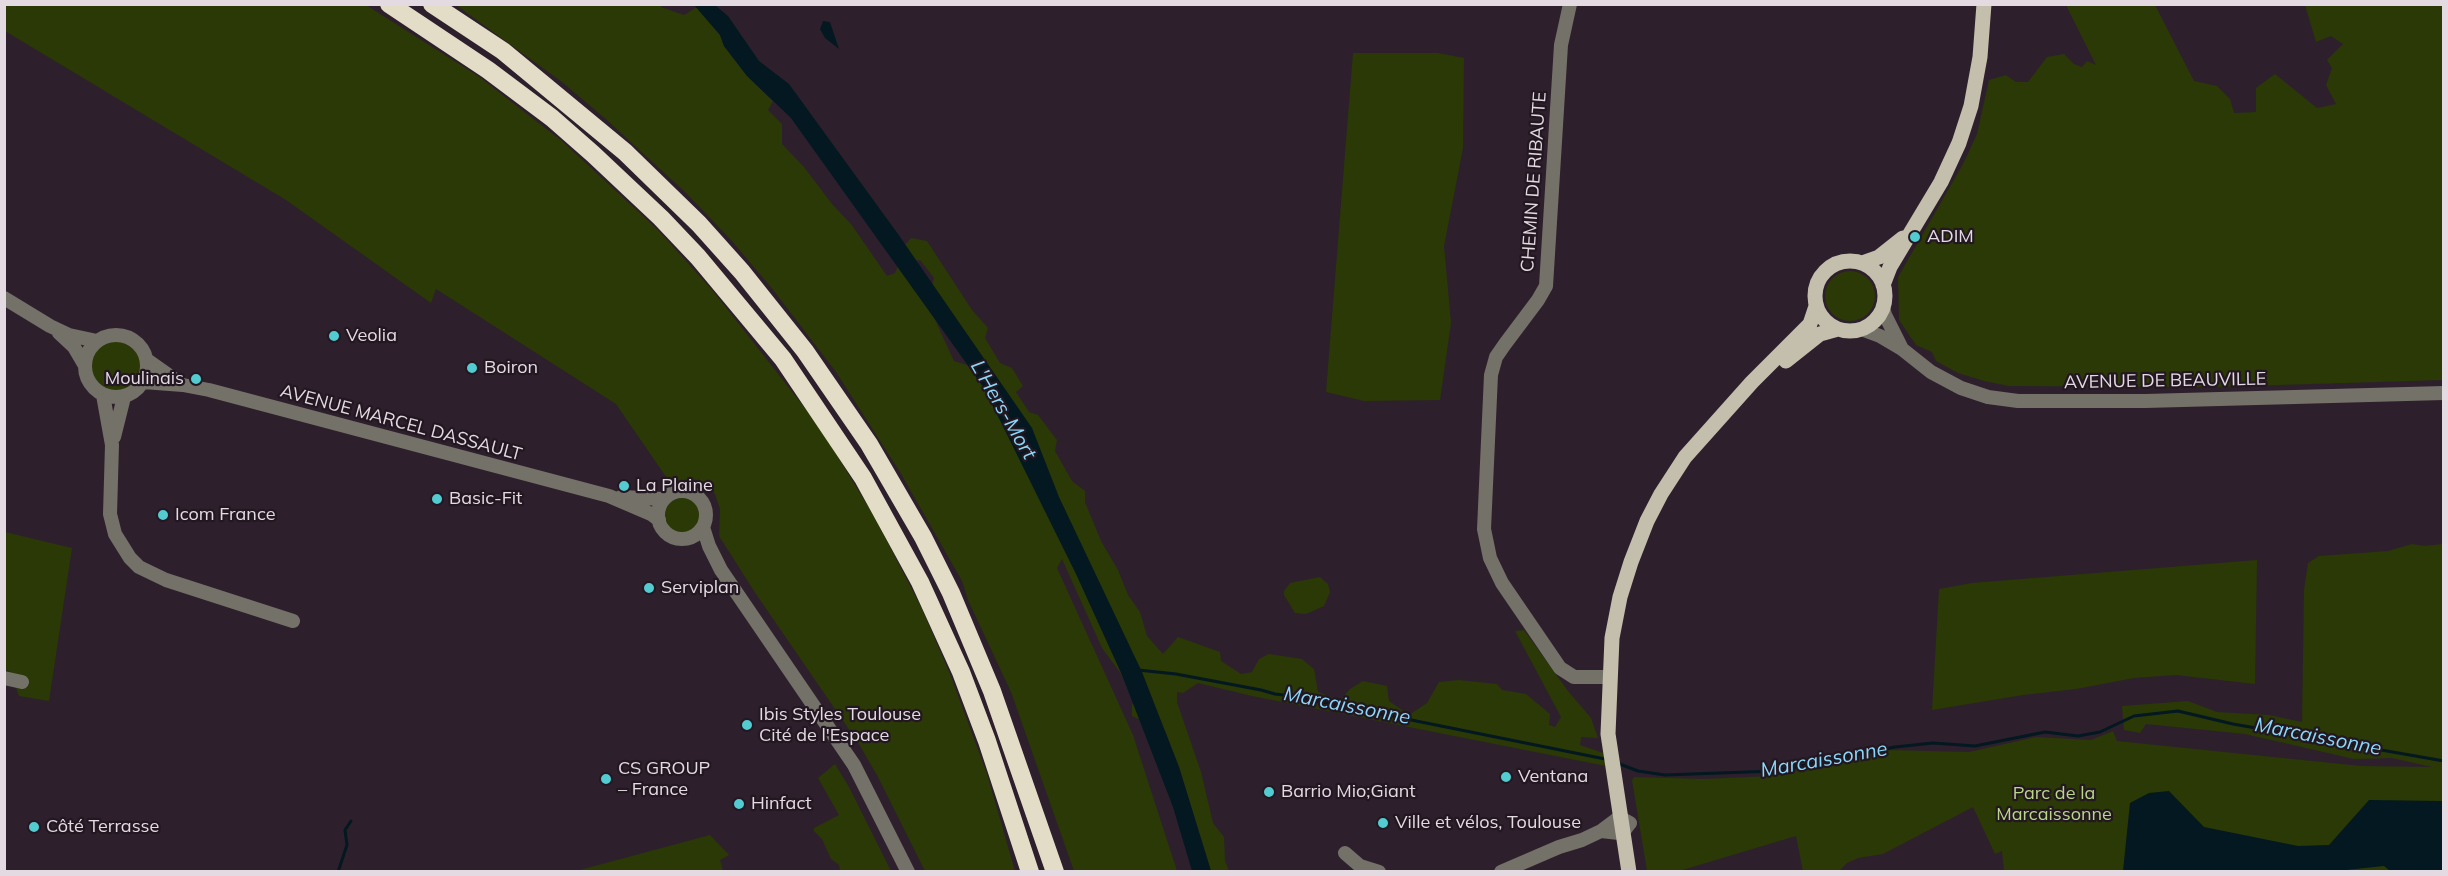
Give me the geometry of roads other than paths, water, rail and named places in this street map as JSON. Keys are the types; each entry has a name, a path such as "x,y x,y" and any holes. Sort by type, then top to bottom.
{"highway":[{"path":"389,4 488,70 552,118 592,154 661,218 698,257 783,359 863,478 898,537 920,582 961,672 987,741 1030,872"},
{"path":"432,4 503,51 625,152 699,224 742,272 805,351 869,444 923,537 951,593 993,691 1055,872"},
{"path":"1037,816 1061,872"}],"main road":[{"path":"1816,306 1822,318 1838,329 1846,331 1861,329 1875,320 1883,307 1883,285 1890,267 1941,182 1964,126 1980,57 1984,4"},
{"path":"1629,872 1613,746 1610,702 1612,638 1620,597 1647,521 1685,457 1752,382 1810,324 1816,306 1816,287 1826,270 1843,261 1862,263 1879,257 1909,233"},
{"path":"1862,263 1875,271 1883,285"},
{"path":"1735,403 1820,334 1838,329"},
{"path":"1624,824 1636,872"}],"street":[{"name":"CHEMIN DE RIBAUTE","path":"1570,4 1561,45 1546,285 1538,300 1496,357 1491,375 1484,529 1490,558 1502,583 1560,668 1574,677 1610,677"},
{"name":"AVENUE MARCEL DASSAULT","path":"4,298 69,335 97,341 114,335 125,336 135,341 147,360 183,385"},
{"name":"AVENUE DE BEAUVILLE","path":"1883,307 1902,349"},
{"name":"AVENUE MARCEL DASSAULT","path":"50,326 74,347 84,364 89,382 103,395"},
{"name":"AVENUE DE BEAUVILLE","path":"1861,329 1880,336 1902,349 1931,372 1961,388 1988,397 2018,401 2134,401 2444,393"},
{"path":"84,364 86,355 97,341"},
{"path":"147,360 147,372 143,382 135,391 124,397 113,398 103,395 112,445 110,514 115,534 130,558 140,567 166,580 293,621"},
{"name":"AVENUE MARCEL DASSAULT","path":"143,382 183,385 609,496 651,514 659,520 664,532 671,537 688,539 721,570"},
{"path":"112,445 124,397"},
{"name":"AVENUE MARCEL DASSAULT","path":"609,496 664,499 677,492 685,491 699,498 706,512 703,527 709,546 721,570 846,752 908,872"},
{"path":"659,520 658,510 664,499"},
{"path":"688,539 703,527"},
{"path":"4,678 22,682"},
{"path":"1501,872 1601,831 1609,823 1624,824"},
{"path":"1345,853 1360,866 1380,872"}],"water":[{"name":"L'Hers-Mort","path":"694,5 715,5 728,16 759,61 789,84 898,234 1032,428 1059,497 1142,672 1179,767 1211,871 1192,871 1173,807 1122,675 1076,574 984,388 791,118 747,76 724,46 720,35"},
{"path":"823,21 830,22 839,49 825,38 820,29"},
{"path":"2169,791 2204,827 2298,846 2329,845 2369,800 2443,801 2443,871 2390,871 2384,866 2327,872 2123,871 2130,803 2149,793"}],"waterway":[{"name":"Marcaissonne","path":"1138,670 1176,674 1261,690 1605,759"},
{"name":"Marcaissonne","path":"1617,763 1638,771 1665,775 1775,771 1895,747 1933,743 1975,746 2045,732 2078,736 2100,732 2134,716 2178,711 2233,724 2444,761"},
{"path":"338,872 347,845 345,830 351,821"}],"place":[{"name":"ADIM","path":"1915,237"},
{"name":"Veolia","path":"334,336"},
{"name":"Boiron","path":"472,368"},
{"name":"Moulinais","path":"196,379"},
{"name":"La Plaine","path":"624,486"},
{"name":"Basic-Fit","path":"437,499"},
{"name":"Icom France","path":"163,515"},
{"name":"Serviplan","path":"649,588"},
{"name":"Ibis Styles Toulouse Cité de l'Espace","path":"747,725"},
{"name":"Ventana","path":"1506,777"},
{"name":"CS GROUP – France","path":"606,779"},
{"name":"Barrio Mio;Giant","path":"1269,792"},
{"name":"Hinfact","path":"739,804"},
{"name":"Ville et vélos, Toulouse","path":"1383,823"},
{"name":"Côté Terrasse","path":"34,827"}],"park label":[{"name":"Parc de la Marcaissonne","path":"2054,804"}]}
